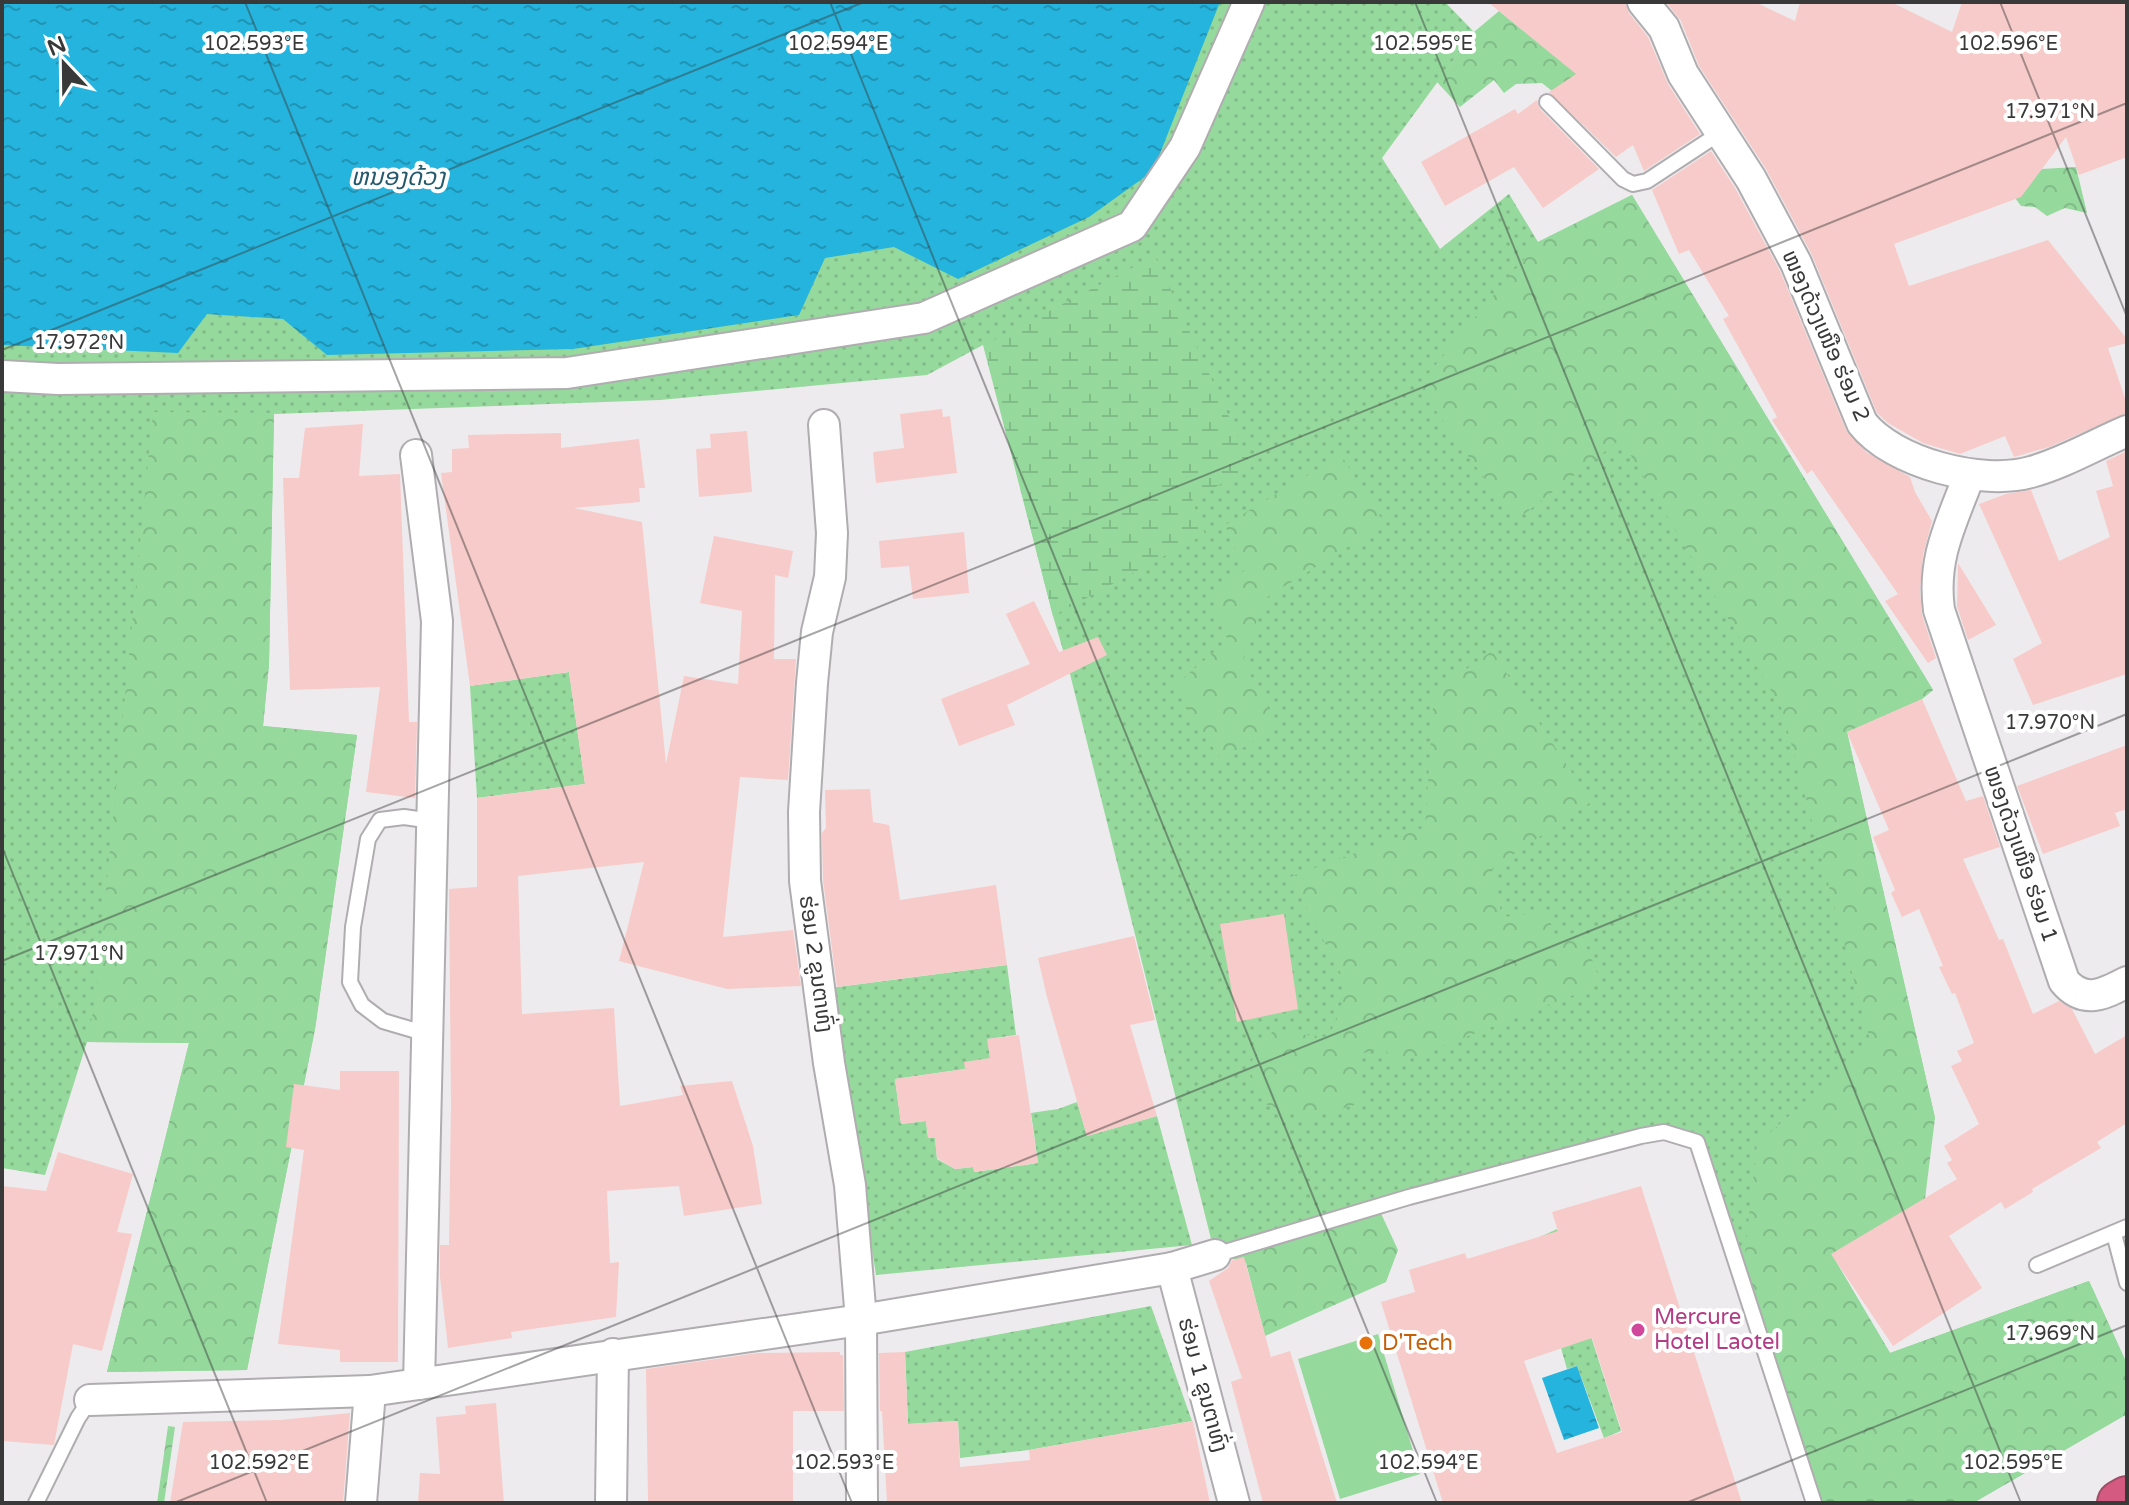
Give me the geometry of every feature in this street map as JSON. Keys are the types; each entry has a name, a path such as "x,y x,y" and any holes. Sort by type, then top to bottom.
{"highway":[{"path":"2120,1503 2127,1499"}],"street":[{"path":"2,376 58,379 567,373 924,318 1132,226 1185,147 1249,2"},
{"name":"ໜອງດ້ວງເໜືອ ຮ່ອມ 2","path":"1643,2 1664,28 1683,74 1751,179 1796,263 1862,423 1872,437 1891,450 1969,476 2030,473 2127,431"},
{"name":"ຮ່ອມ 2 ຂູນຕາທົ່ງ","path":"824,425 832,533 830,577 817,632 813,670 804,812 805,881 829,1063 850,1185 861,1320 862,1503"},
{"path":"416,455 437,621 419,1384"},
{"name":"ໜອງດ້ວງເໜືອ ຮ່ອມ 1","path":"1969,476 1939,557 1935,583 1939,610 2064,981 2082,996 2101,995 2127,982"},
{"path":"90,1400 370,1391 861,1320 1172,1268 1215,1255"},
{"name":"ຮ່ອມ 1 ຂູນຕາທົ່ງ","path":"1172,1268 1234,1503"},
{"path":"611,1503 613,1354"},
{"path":"361,1503 370,1391"}],"lane":[{"path":"1547,102 1623,179 1633,184 1647,181 1720,133"},
{"path":"427,1034 383,1021 362,1005 350,982 353,927 368,839 380,820 404,817 432,821"},
{"path":"1215,1255 1409,1197 1641,1136 1664,1132 1697,1142 1814,1503"},
{"path":"2037,1265 2121,1230 2127,1283"},
{"path":"36,1503 90,1400"}],"green space":[{"path":"2,2 1445,2 1474,32 1382,158 1440,249 1509,194 1538,242 1632,195 1933,690 1922,699 1847,732 1935,1118 1832,1255 1890,1353 2089,1281 2127,1364 2127,1414 1973,1503 1823,1503 1697,1142 1664,1132 1215,1255 1070,674 983,345 927,375 660,400 274,414 269,664 263,726 357,735 315,1029 247,1370 107,1372 189,1043 87,1042 45,1175 2,1168"},
{"path":"1499,11 1568,67 1577,56 1607,135 1542,83 1516,84 1504,93 1494,80 1460,107 1437,82 1474,32"},
{"path":"2076,167 2087,213 2065,208 2047,216 2035,207 2021,206 2009,190 2042,169"},
{"path":"1632,195 1933,690 1922,699 1847,732 1935,1118 1925,1199 1832,1255 1890,1353 2089,1281 2127,1364 2127,1414 1973,1503 1822,1503 1742,1280 1757,1144 1871,1044 1782,709 1621,439 1515,521 1418,386 1538,242"},
{"path":"1155,256 1252,467 1192,500 1205,534 1053,616 984,345"},
{"path":"153,412 274,413 269,664 263,726 357,735 315,1029 247,1370 107,1372 189,1043 87,1042 95,1001"},
{"path":"1341,455 1385,524 1264,599 1243,661 1277,725 1222,762 1174,686 1228,640 1210,594 1244,571 1225,525"},
{"path":"1492,651 1591,802 1492,869 1502,917 1548,912 1555,939 1580,931 1602,984 1394,1065 1385,1048 1360,1054 1361,1103 1307,1119 1263,1103 1248,1066 1272,1032 1329,1037 1348,987 1290,877 1425,827 1434,692"},
{"path":"569,672 585,784 477,798 470,686"},
{"path":"1007,965 1016,1035 988,1039 990,1058 965,1069 895,1079 901,1124 926,1121 928,1138 935,1138 937,1159 955,1169 973,1167 975,1172 1038,1163 1031,1113 1077,1102 1087,1136 1157,1116 1192,1245 876,1275 830,988"},
{"path":"1378,1207 1398,1250 1386,1282 1265,1336 1246,1263 1233,1259 1232,1250"},
{"path":"1557,1229 1621,1431 1604,1438 1577,1366 1567,1369 1559,1341 1540,1237"},
{"path":"1151,1306 1192,1421 1029,1450 960,1458 958,1421 908,1424 905,1352"},
{"path":"1378,1334 1420,1474 1340,1499 1298,1359"},
{"path":"168,1426 175,1427 164,1503 157,1503"}],"water":[{"name":"ຫນອງດ້ວງ","path":"2,2 1220,2 1153,171 1089,217 958,279 894,247 825,258 799,315 573,349 327,355 283,319 207,314 178,353 2,345"},
{"path":"1577,1366 1599,1428 1564,1440 1542,1378"}],"building":[{"path":"1488,2 1625,2 1629,13 1648,37 1668,84 1700,134 1644,171 1633,145 1616,157 1549,92 1576,74"},
{"path":"1666,2 1755,2 1795,21 1800,2 1891,2 1952,32 1962,2 2127,2 2127,157 2079,175 2066,137 2021,197 1894,244 1909,286 2048,240 2127,339 2127,343 2108,348 2127,404 2127,413 2049,447 2014,457 2005,436 1960,454 1923,443 1888,423 1877,413 1812,255 1766,169 1699,66 1681,21"},
{"path":"1537,100 1540,109 1599,169 1543,208 1514,167 1445,206 1421,162 1515,109 1518,114"},
{"path":"1711,151 1780,271 1846,430 1866,452 1910,477 1932,521 1923,555 1920,591 1922,615 1936,658 1928,663 1885,601 1898,594 1812,470 1807,474 1772,420 1777,417 1723,319 1729,316 1689,250 1679,254 1652,190"},
{"path":"942,409 943,417 950,416 957,473 876,483 873,452 904,448 900,414"},
{"path":"363,424 359,476 400,474 409,722 417,722 415,798 366,792 380,687 290,690 283,478 299,478 305,428"},
{"path":"747,431 752,492 699,497 696,449 711,448 710,434"},
{"path":"561,433 561,448 639,439 645,488 639,488 640,502 574,508 642,522 666,764 684,676 738,684 742,611 700,603 714,536 793,551 788,578 775,575 774,659 796,659 788,780 740,777 723,937 793,930 801,986 727,989 619,961 644,862 518,876 522,1014 614,1008 620,1106 683,1095 680,1086 732,1081 753,1146 762,1204 684,1216 679,1186 607,1191 610,1263 619,1262 616,1317 511,1332 512,1338 448,1348 440,1277 440,1245 449,1245 449,889 477,887 477,798 585,784 569,672 470,686 441,473 452,472 452,449 469,448 468,435"},
{"path":"2127,451 2127,674 2033,705 2013,659 2042,643 1979,504 2006,494 2031,490 2059,561 2110,537 2096,491 2113,486 2106,461"},
{"path":"964,532 969,593 913,599 909,566 881,568 879,541"},
{"path":"1958,563 1996,625 1968,640 1957,606"},
{"path":"1034,601 1059,652 1098,637 1107,655 1007,705 1015,725 959,746 941,699 1030,664 1006,614"},
{"path":"1922,699 1966,801 1983,796 2000,847 1963,859 1999,940 2003,939 2033,1014 2059,1001 2072,1009 2095,1054 2127,1035 2127,1123 2097,1142 2101,1148 2032,1189 2033,1192 2005,1209 2001,1202 1949,1236 1982,1288 1893,1346 1831,1254 1957,1179 1947,1163 1952,1160 1944,1146 1979,1124 1951,1066 1962,1061 1957,1051 1974,1043 1955,993 1952,994 1939,967 1943,966 1919,909 1902,917 1891,893 1895,890 1873,837 1889,830 1847,732"},
{"path":"2127,745 2127,809 2115,813 2120,826 2043,854 2017,786"},
{"path":"870,789 873,822 889,825 900,900 996,885 1007,965 837,987 823,880 825,790"},
{"path":"1284,914 1298,1009 1237,1022 1220,924"},
{"path":"1134,936 1155,1020 1130,1025 1157,1116 1087,1136 1038,958"},
{"path":"1019,1035 1038,1163 974,1172 973,1167 955,1169 937,1158 935,1138 928,1138 926,1121 901,1124 895,1079 965,1069 964,1062 990,1058 987,1039"},
{"path":"340,1071 399,1071 398,1362 340,1362 340,1350 278,1344 304,1150 286,1147 294,1084 340,1090"},
{"path":"58,1152 133,1174 117,1232 132,1234 102,1351 73,1344 54,1445 2,1441 2,1186 46,1191"},
{"path":"1641,1186 1742,1503 1443,1503 1381,1302 1415,1292 1409,1270 1465,1253 1467,1259 1558,1231 1552,1212","holes":["1592,1338 1622,1432 1557,1453 1524,1361"]},
{"path":"1244,1257 1271,1357 1290,1351 1337,1503 1263,1503 1231,1382 1242,1378 1209,1281 1228,1268 1232,1260"},
{"path":"840,1352 843,1355 844,1411 793,1411 793,1503 648,1503 646,1369 758,1353"},
{"path":"905,1352 908,1424 958,1421 960,1467 1030,1460 1029,1450 1193,1421 1210,1503 887,1503 879,1353"},
{"path":"496,1403 504,1503 418,1503 420,1473 440,1474 436,1417 466,1414 465,1406"},
{"path":"350,1413 343,1503 170,1503 183,1422 280,1420"}],"place":[{"name":"Mercure Hotel Laotel","path":"1638,1330"},
{"name":"D'Tech","path":"1366,1343"}]}
